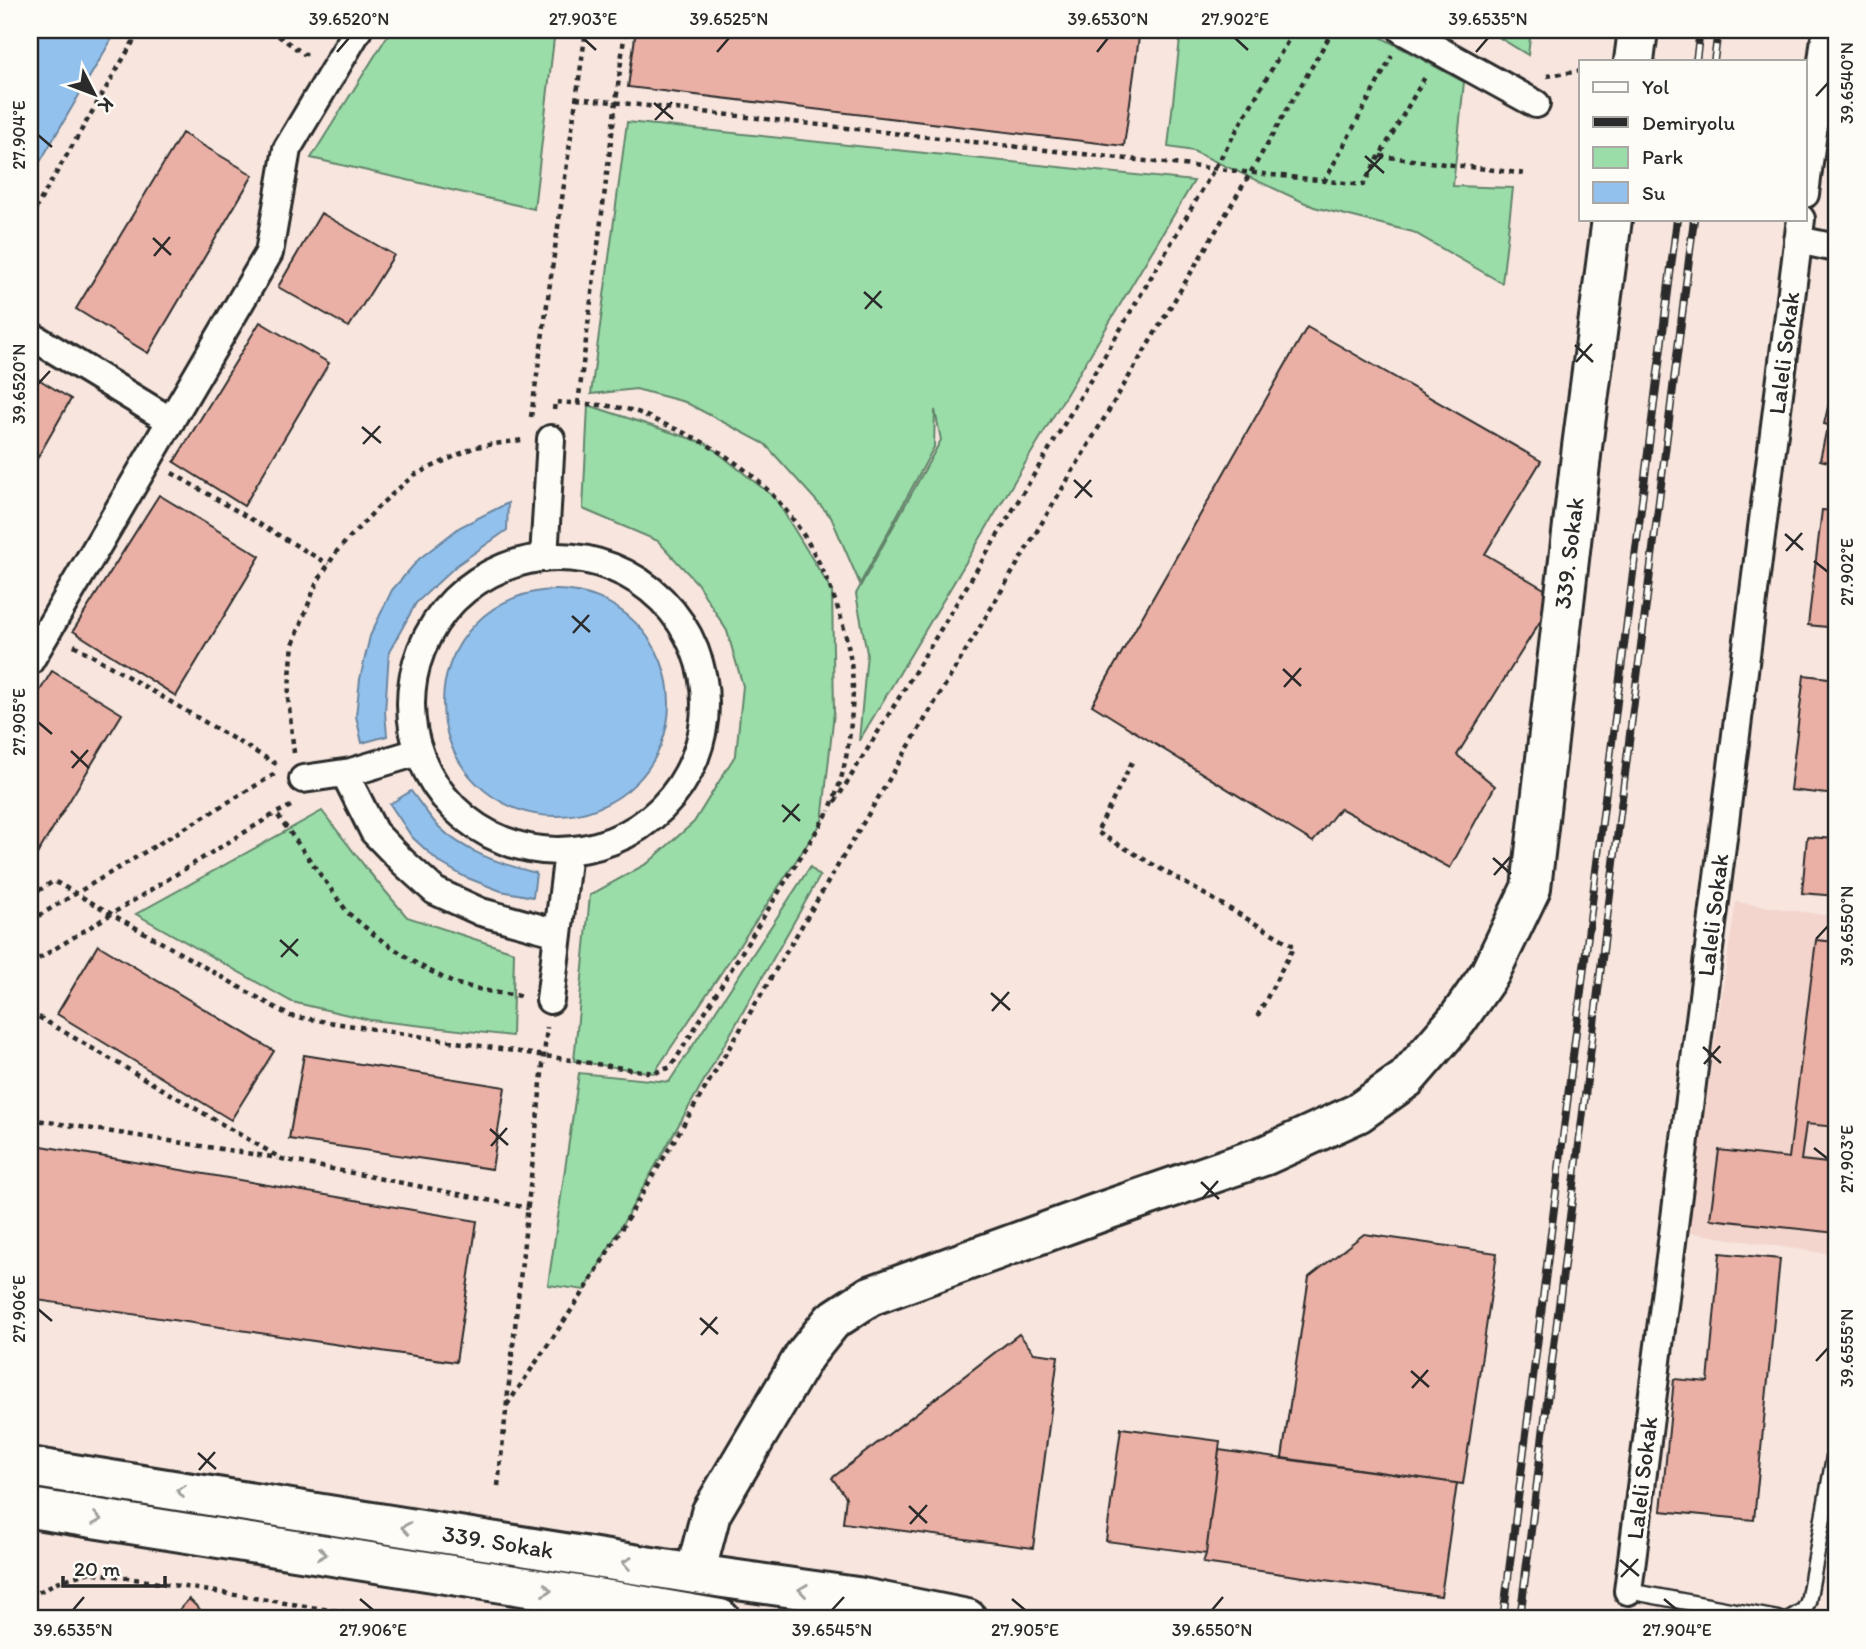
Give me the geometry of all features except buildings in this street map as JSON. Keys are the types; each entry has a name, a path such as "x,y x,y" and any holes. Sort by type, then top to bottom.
{"street":[{"path":"30,662 269,253 287,149 358,30"},
{"path":"1634,60 1638,30"},
{"path":"1806,186 1826,30"},
{"path":"1404,31 1536,104"},
{"name":"339. Sokak","path":"695,1574 711,1513 804,1356 832,1321 870,1296 1266,1155 1358,1113 1406,1079 1458,1019 1490,973 1531,888 1581,447 1612,220"},
{"path":"1800,230 1836,248"},
{"name":"Laleli Sokak","path":"1628,1591 1800,230"},
{"path":"30,335 171,421"},
{"path":"540,433 544,558"},
{"path":"574,556 622,569 663,598 692,637 706,685 704,733 687,778 656,816 615,841 568,852 519,848 475,828 440,794 418,752 410,703 418,654 442,611 479,578 525,559 544,558 574,556"},
{"path":"303,779 351,772 418,752"},
{"path":"351,772 349,782 374,832 435,891 481,912 558,933"},
{"path":"550,1000 568,852"},
{"name":"339. Sokak","path":"30,1467 695,1574 857,1597 967,1619"},
{"name":"339. Sokak","path":"30,1508 720,1619"}],"lane":[{"path":"1789,1619 1804,1610 1808,1602 1836,1446"},
{"path":"1628,1591 1778,1619"}],"path":[{"path":"30,218 140,30"},
{"path":"270,30 304,54 344,53"},
{"path":"540,433 576,98 586,30"},
{"path":"578,404 625,30"},
{"path":"30,896 54,881 290,1016 654,1073 671,1067 904,690 1215,169 1294,30"},
{"path":"506,1406 585,1290 1333,30"},
{"path":"1324,181 1404,31"},
{"path":"576,98 1363,186 1440,51"},
{"path":"1539,77 1579,71"},
{"path":"1380,156 1527,174"},
{"path":"555,402 634,411 686,432 752,474 804,533 828,581 844,628 853,688 850,729 842,774 829,810"},
{"path":"148,459 328,564"},
{"path":"30,921 285,769 48,630"},
{"path":"1132,762 1097,832 1294,946 1257,1017"},
{"path":"30,964 276,813"},
{"path":"30,1012 282,1159"},
{"path":"30,1021 37,1016"},
{"path":"30,1119 282,1159 528,1208"},
{"path":"30,1598 57,1582 90,1572 387,1619"}],"shaded area":[{"path":"1736,902 1836,917 1836,1255 1686,1232"}],"green space":[{"path":"391,30 555,30 534,209 311,158"},
{"path":"1181,30 1368,30 1464,82 1453,186 1513,188 1502,283 1413,232 1314,207 1193,151 1168,147"},
{"path":"1487,30 1531,30 1528,55"},
{"path":"627,122 1194,181 859,741 867,653 856,594 941,440 935,410 934,447 860,584 831,517 765,444 685,402 636,389 591,394"},
{"path":"588,405 707,444 775,498 832,591 834,712 822,822 654,1073 574,1061 590,895 648,863 694,822 736,754 743,686 727,631 697,583 658,541 583,509"},
{"path":"322,811 407,917 514,952 512,1036 370,1020 292,1002 136,914"},
{"path":"810,867 820,876 585,1290 548,1285 579,1073 669,1082"}],"water":[{"path":"30,30 117,30 30,179"},
{"path":"508,503 507,530 457,565 416,603 389,652 385,712 387,736 362,743 356,716 360,679 370,636 392,590 419,559 460,527"},
{"path":"545,590 567,590 609,603 628,615 644,631 661,660 669,703 661,746 644,775 628,791 599,808 567,816 545,816 503,803 484,791 468,775 451,746 443,714 443,692 456,650 468,631 484,615 513,598"},
{"path":"411,791 438,826 459,843 496,861 536,873 533,897 501,891 465,877 439,862 412,837 390,804"}],"railway":[{"path":"1696,60 1700,30"},
{"path":"1714,60 1718,30"},
{"path":"1503,1619 1677,220"},
{"path":"1520,1619 1694,220"}]}
